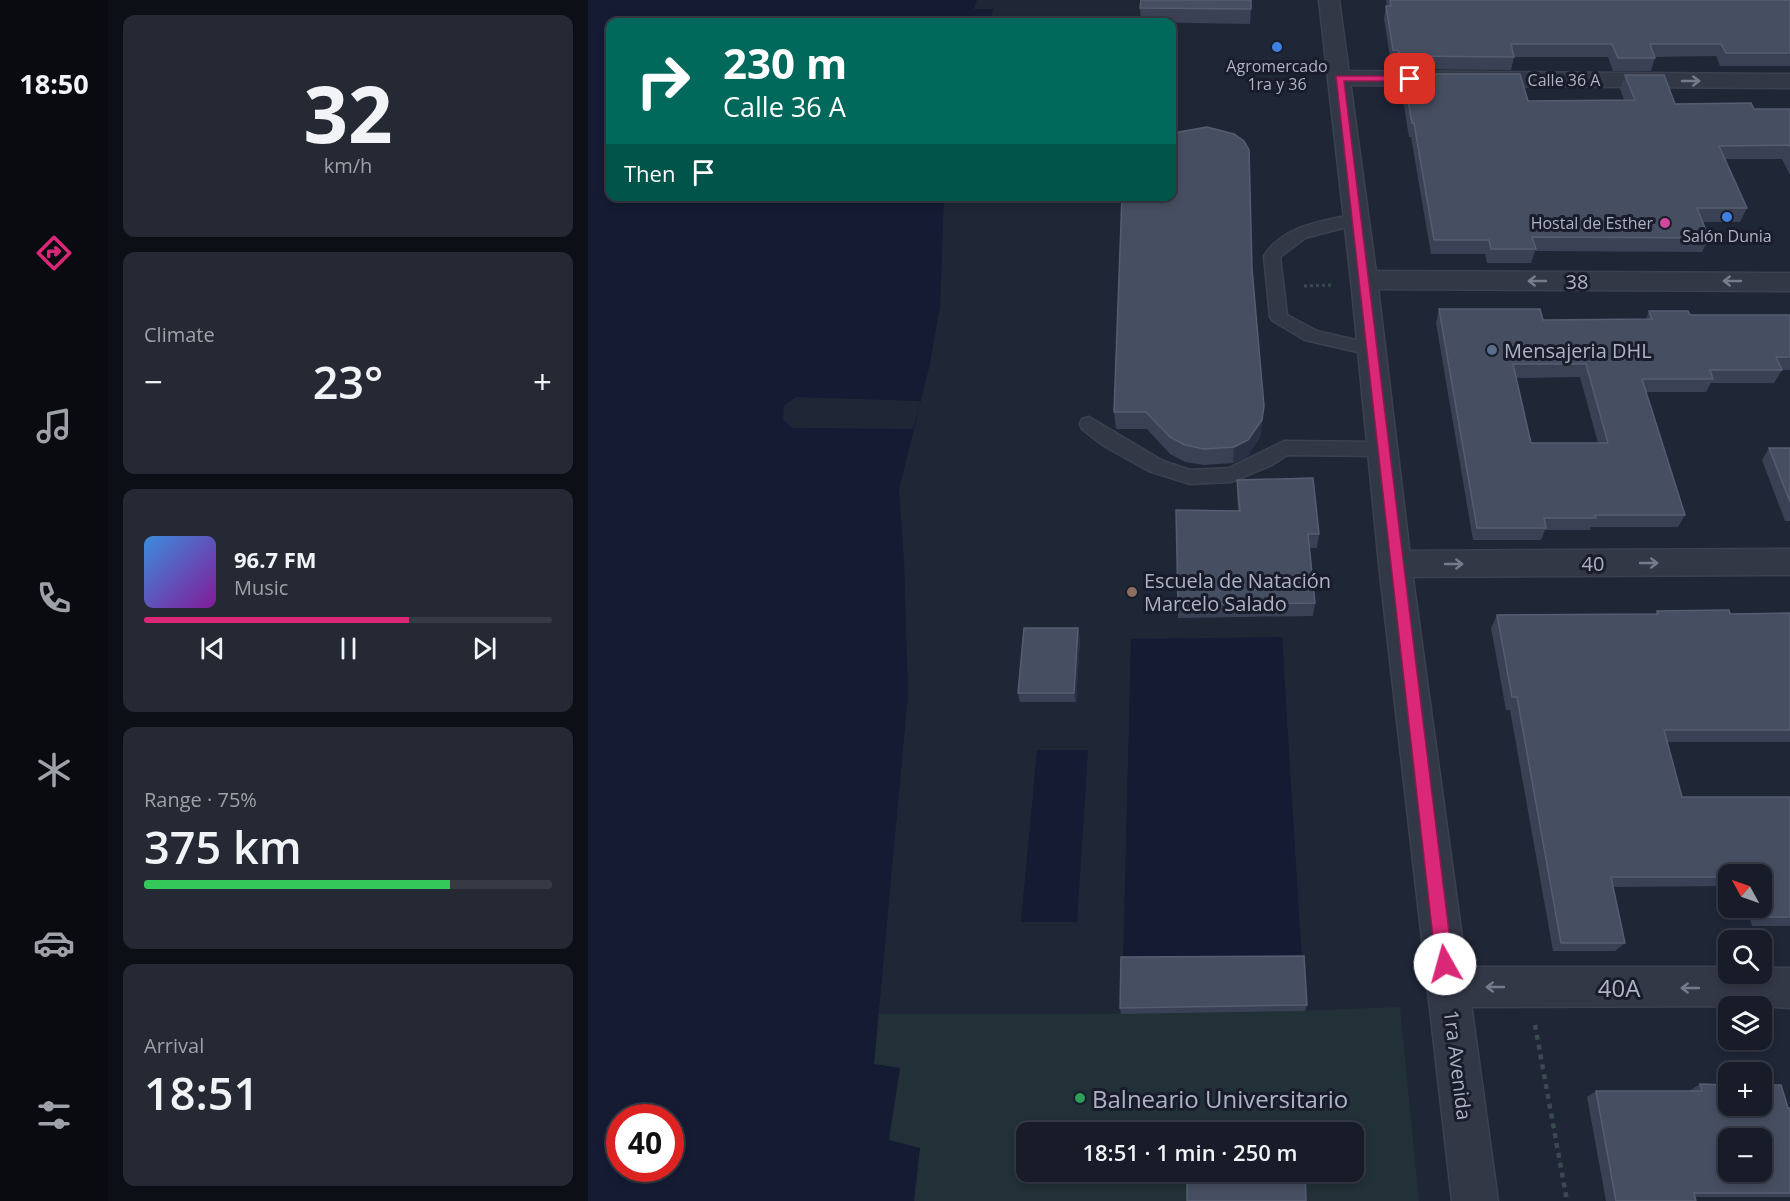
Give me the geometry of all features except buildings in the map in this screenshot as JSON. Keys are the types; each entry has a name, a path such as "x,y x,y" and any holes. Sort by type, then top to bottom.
{"street":[{"name":"1ra Avenida","path":"1329,0 1364,280 1395,564 1475,1201"},
{"name":"Calle 36 A","path":"1339,78 1790,81"},
{"name":"38","path":"1364,280 1790,282"},
{"name":"40","path":"1395,564 1790,562"},
{"name":"40A","path":"1448,987 1790,988"}],"lane":[{"path":"1356,219 1306,231 1282,243 1272,256 1279,317 1290,327 1308,337 1371,348"},
{"path":"1089,424 1111,441 1156,466 1190,477 1231,475 1265,460 1284,448 1382,450"}],"path":[{"path":"1528,987 1567,1201"}],"shaded area":[{"name":"Balneario Universitario","path":"1400,1007 1419,1201 728,1201 873,1064 878,1014 1139,1014"}],"water":[{"path":"588,0 977,0 974,9 993,9 991,18 606,18 606,201 944,201 940,307 930,363 899,490 904,561 908,694 874,1064 900,1068 889,1140 920,1148 914,1201 588,1201"},
{"path":"1282,637 1302,963 1123,964 1131,639"},
{"path":"1037,750 1088,750 1077,922 1021,922"}],"pier":[{"path":"796,397 921,401 913,429 792,428 783,419 784,406"}],"place":[{"name":"Agromercado 1ra y 36","path":"1277,47"},
{"name":"Salón Dunia","path":"1727,217"},
{"name":"Hostal de Esther","path":"1665,223"},
{"name":"Mensajeria DHL","path":"1492,350"},
{"name":"Escuela de Natación Marcelo Salado","path":"1132,592"},
{"name":"Balneario Universitario","path":"1080,1098"}],"route":[{"path":"1410,79 1339,78 1395,564 1445,964"}]}
